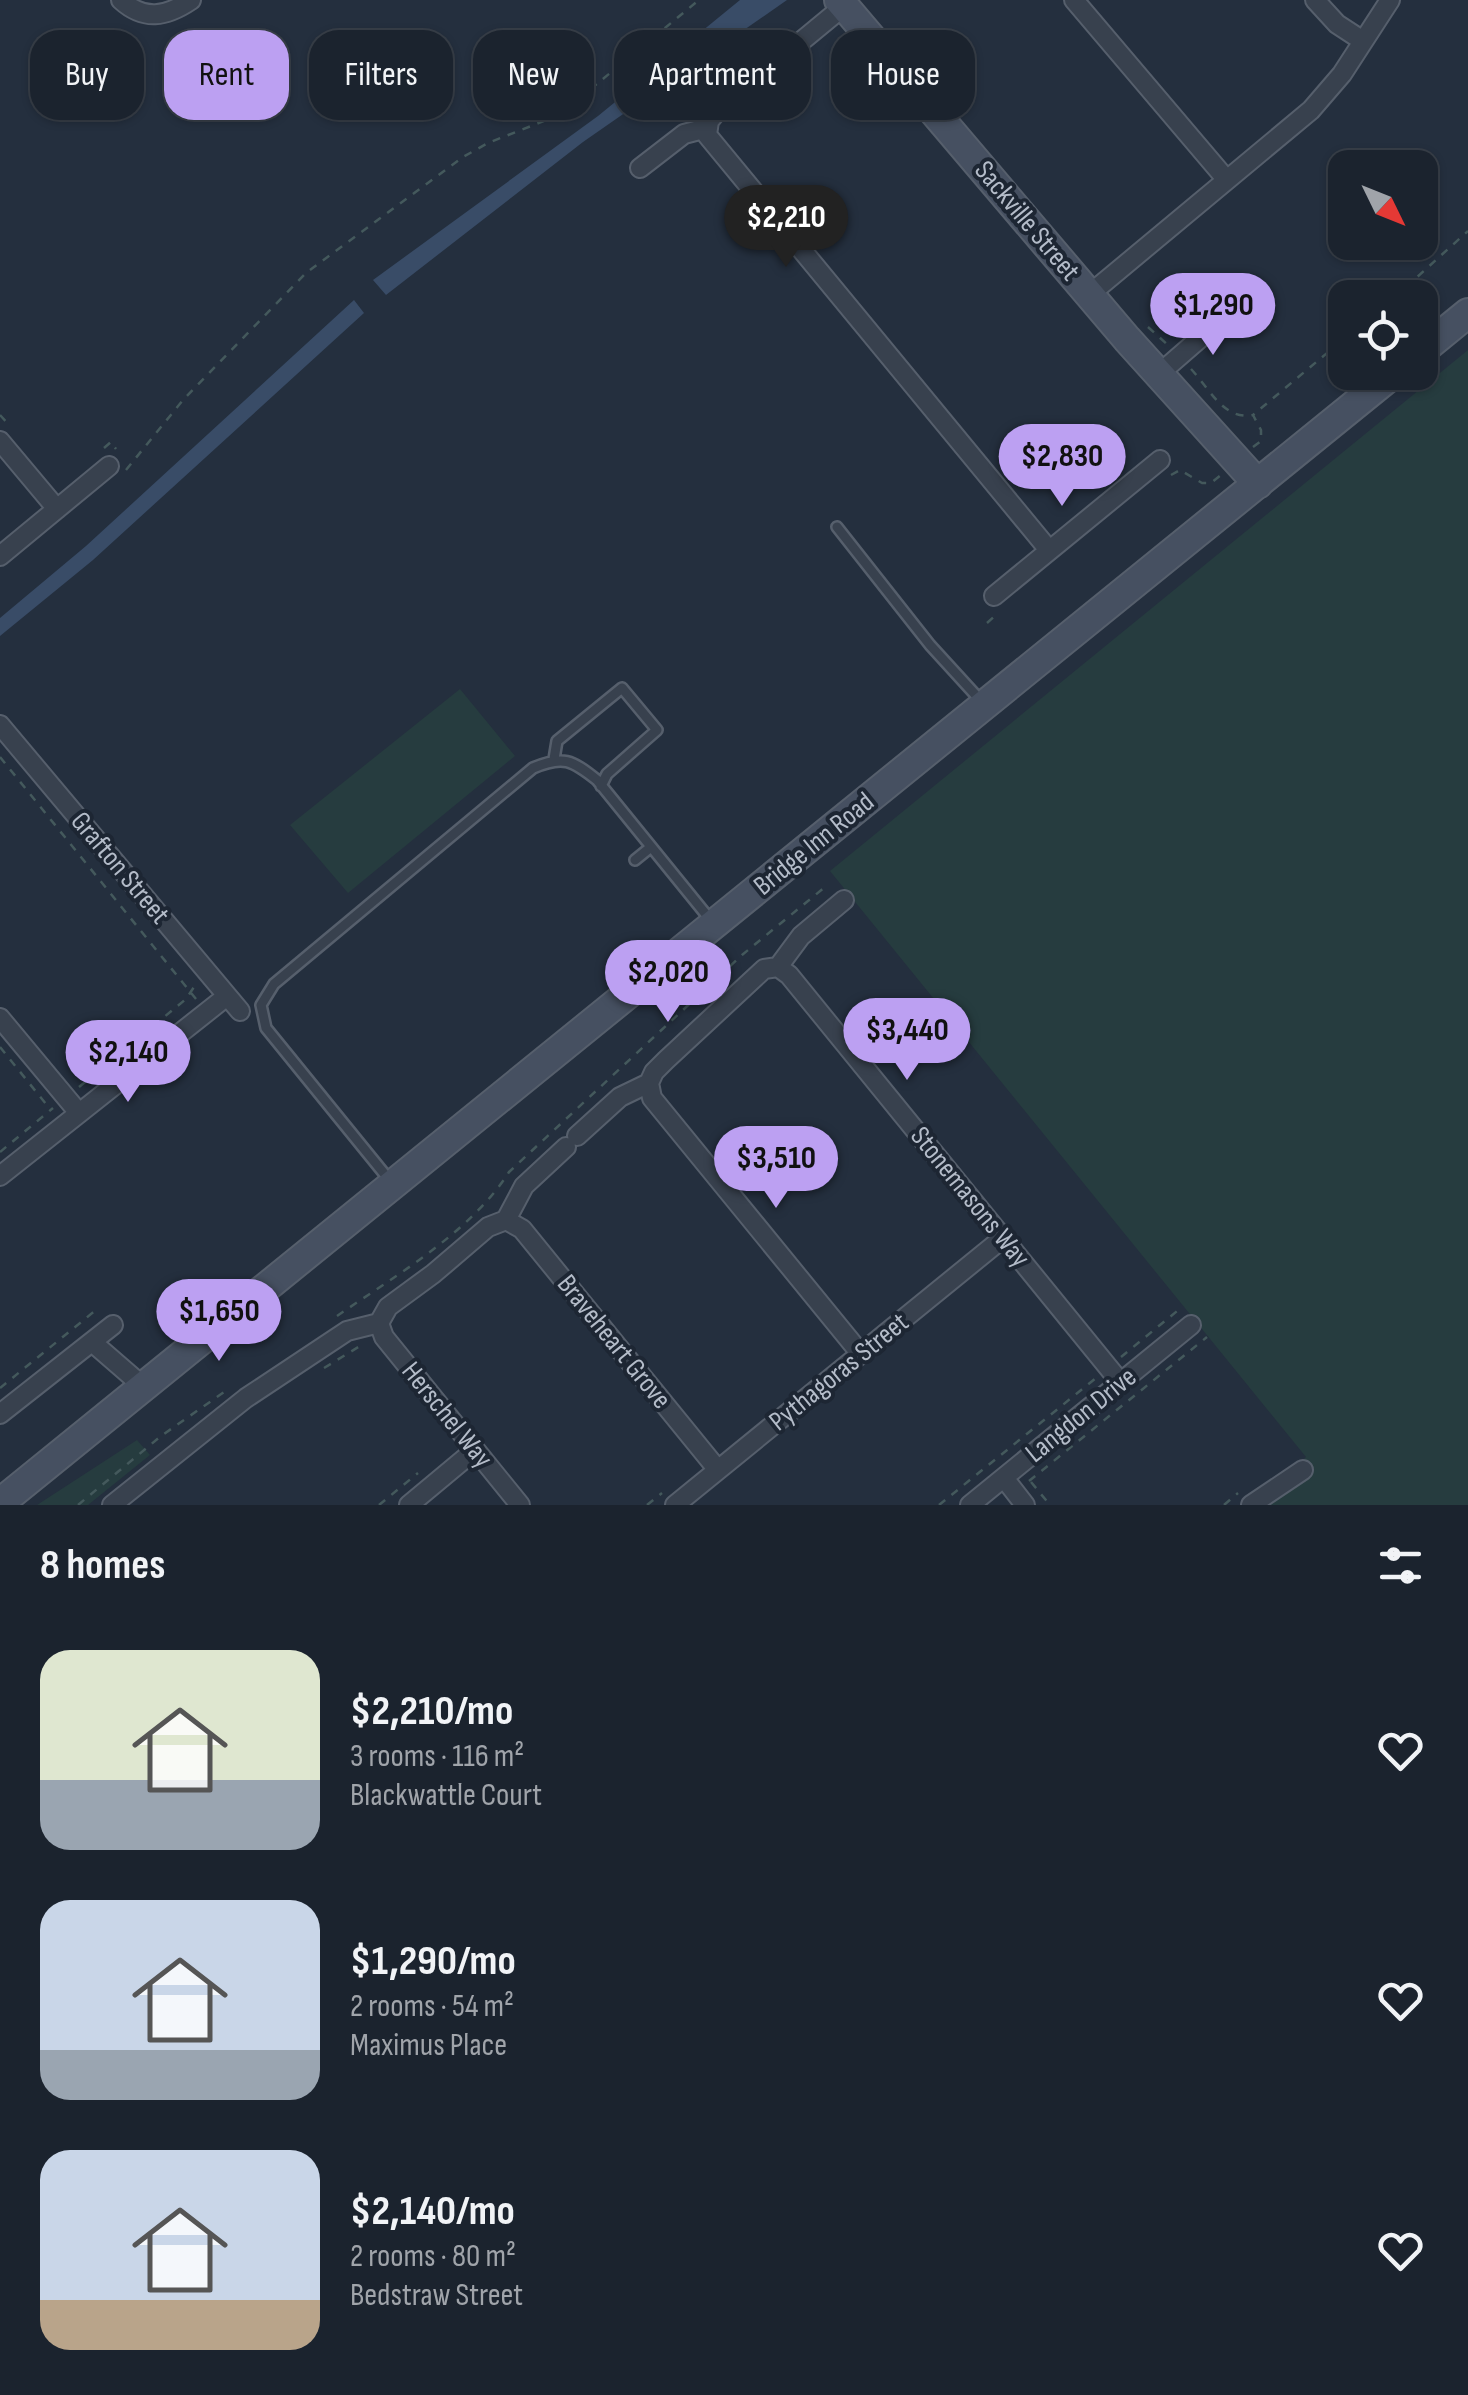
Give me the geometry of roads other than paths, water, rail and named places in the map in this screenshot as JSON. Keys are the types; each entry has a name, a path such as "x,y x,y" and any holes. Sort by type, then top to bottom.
{"main road":[{"name":"Sackville Street","path":"842,3 1090,294 1169,364 1236,461 1258,484"},
{"path":"1438,337 1468,312"},
{"name":"Bridge Inn Road","path":"0,1504 1372,390"}],"street":[{"path":"121,0 140,14 152,16 171,12 191,0"},
{"path":"1074,0 1226,179"},
{"path":"1315,0 1337,24 1363,41"},
{"path":"1090,294 1311,110 1342,74 1390,0"},
{"path":"640,168 684,134 706,128 718,110 842,3"},
{"path":"706,128 710,140 1049,550"},
{"path":"1169,364 1236,308"},
{"path":"6,436 56,509"},
{"path":"0,556 108,465"},
{"path":"998,603 1049,550 1162,469"},
{"name":"Grafton Street","path":"0,726 234,1003 207,1012 79,1114"},
{"path":"112,1505 246,1398 347,1331 380,1328 388,1306 488,1227 506,1220 524,1186 620,1097 648,1084 666,1060 760,973 778,967 801,936 844,900"},
{"name":"Stonemasons Way","path":"778,967 790,975 1121,1383"},
{"path":"0,1018 79,1114 0,1176"},
{"path":"648,1084 652,1098 861,1354"},
{"name":"Braveheart Grove","path":"506,1220 522,1229 718,1470"},
{"name":"Pythagoras Street","path":"669,1499 718,1470 1003,1238"},
{"path":"0,1414 114,1325"},
{"name":"Herschel Way","path":"380,1328 520,1505"},
{"name":"Langdon Drive","path":"970,1505 1121,1383 1199,1331"},
{"path":"92,1342 144,1388"},
{"path":"408,1505 475,1450"},
{"path":"1251,1505 1303,1470"},
{"path":"1004,1478 1025,1505"}],"lane":[{"path":"837,528 930,645 986,706"},
{"path":"554,759 557,741 622,688 657,730 607,774 601,786"},
{"path":"393,1184 266,1028 261,1005 274,984 532,768 554,759 577,764 601,786 714,924"},
{"path":"635,860 651,847"}],"water":[{"path":"740,0 787,0 744,30 703,30"},
{"path":"614,103 615,120 386,295 373,280 594,120"},
{"path":"354,300 364,313 93,560 0,636 0,618 86,546"}]}
